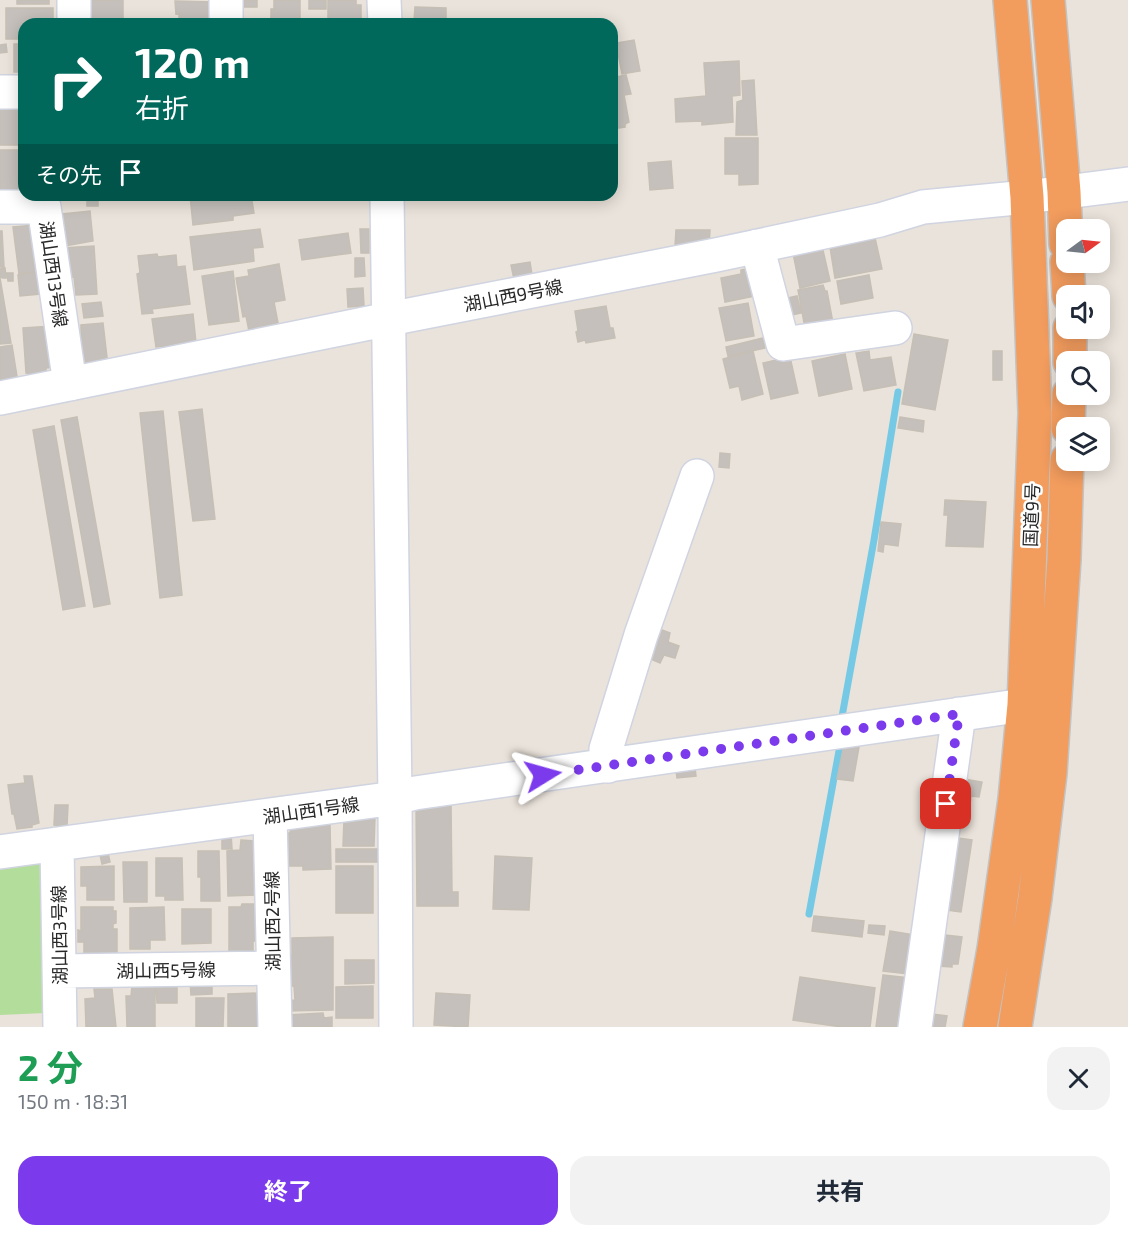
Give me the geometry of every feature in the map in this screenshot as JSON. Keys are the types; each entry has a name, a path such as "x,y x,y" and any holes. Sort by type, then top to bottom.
{"highway":[{"name":"国道9号","path":"980,1027 994,949 1015,799 1024,705 1035,413 1027,197 1010,0"},
{"path":"1048,0 1065,219"},
{"name":"国道9号","path":"1015,1027 1035,898 1050,773 1064,559 1067,471"}],"street":[{"path":"74,18 75,0"},
{"path":"226,0 226,18"},
{"path":"384,0 385,18"},
{"path":"0,92 18,92"},
{"name":"湖山西9号線","path":"0,398 757,246 880,220 923,207 1128,184"},
{"path":"387,201 396,1027"},
{"name":"湖山西13号線","path":"0,207 44,207 70,384"},
{"path":"757,246 783,344 895,328"},
{"path":"608,766 606,749 641,635 697,476"},
{"name":"湖山西1号線","path":"0,852 270,816 1024,705"},
{"path":"915,1027 959,714"},
{"name":"湖山西2号線","path":"270,816 275,1027"},
{"name":"湖山西3号線","path":"57,844 60,1027"},
{"name":"湖山西5号線","path":"59,971 273,968"}],"green space":[{"path":"45,858 45,1013 0,1015 0,865"}],"building":[{"path":"17,0 49,0 49,4 17,4"},
{"path":"89,0 123,0 123,18 87,18"},
{"path":"239,0 257,0 257,7 239,7"},
{"path":"274,0 300,0 300,18 271,18 271,9 274,9"},
{"path":"309,0 326,0 326,9 309,9"},
{"path":"328,0 356,0 356,5 361,5 361,18 328,18"},
{"path":"175,1 214,2 215,18 179,18 179,13 176,14"},
{"path":"415,7 446,8 446,18 414,18"},
{"path":"6,8 53,8 53,18 18,18 18,39 6,39"},
{"path":"634,40 640,71 622,74 618,43"},
{"path":"6,44 7,52 0,53 0,45"},
{"path":"14,44 18,44 18,72 14,72"},
{"path":"739,61 740,95 732,96 733,122 702,125 702,121 676,122 675,99 706,96 704,63"},
{"path":"626,75 631,94 624,95 629,122 625,124 625,127 618,128 618,77"},
{"path":"754,80 757,135 736,135 737,102 743,100 742,81"},
{"path":"0,106 18,106 18,145 0,145"},
{"path":"725,138 758,138 758,184 739,185 739,174 725,174"},
{"path":"0,150 18,150 18,191 0,191"},
{"path":"671,161 673,188 650,190 648,163"},
{"path":"87,201 98,201 98,206 87,206"},
{"path":"191,201 252,201 254,213 233,216 233,220 193,225"},
{"path":"90,211 93,241 64,246 62,214"},
{"path":"36,225 42,271 19,274 13,227"},
{"path":"260,229 263,247 253,248 254,261 194,270 190,237"},
{"path":"360,229 369,229 369,253 361,253"},
{"path":"676,230 710,230 709,246 675,246"},
{"path":"0,231 2,231 4,267 0,267"},
{"path":"348,233 351,253 302,260 299,240"},
{"path":"875,238 882,269 835,278 830,247"},
{"path":"94,246 97,294 76,295 74,277 64,278 62,248"},
{"path":"822,246 830,281 800,288 793,253"},
{"path":"157,254 158,257 176,255 177,267 185,266 190,304 152,309 153,313 142,314 137,274 140,273 138,256"},
{"path":"355,258 364,258 365,276 355,277"},
{"path":"530,262 533,281 515,284 511,265"},
{"path":"279,264 285,300 274,302 278,323 249,331 246,316 243,317 236,278 249,276 248,270"},
{"path":"754,267 760,295 725,302 721,278 741,274 741,270"},
{"path":"5,268 6,278 0,277 0,269"},
{"path":"233,271 239,321 209,325 202,276"},
{"path":"41,272 51,293 20,296 18,275"},
{"path":"7,273 13,273 13,281 8,281"},
{"path":"869,275 873,298 841,304 837,281"},
{"path":"0,278 11,343 0,344"},
{"path":"823,285 827,291 833,323 805,328 798,290"},
{"path":"363,288 364,306 348,307 347,289"},
{"path":"797,296 801,313 787,316 783,299"},
{"path":"101,302 103,316 84,318 82,304"},
{"path":"748,303 754,336 726,341 719,308"},
{"path":"606,306 610,328 613,328 615,338 586,343 585,340 578,342 575,311"},
{"path":"193,314 196,343 156,347 152,319"},
{"path":"103,323 108,366 97,367 96,361 81,363 78,337 81,336 81,325"},
{"path":"53,326 56,367 46,368 46,372 38,372 39,378 28,378 23,328"},
{"path":"914,334 948,340 935,410 902,404"},
{"path":"763,338 765,348 728,356 726,347"},
{"path":"12,345 18,383 0,386 0,347"},
{"path":"753,351 763,394 742,400 739,386 730,388 723,359"},
{"path":"869,351 870,360 891,357 896,385 864,391 856,353"},
{"path":"993,351 1002,351 1002,380 993,380"},
{"path":"845,354 852,389 819,396 812,361"},
{"path":"790,357 798,393 771,399 763,363"},
{"path":"202,409 215,519 193,521 179,412"},
{"path":"163,411 182,595 160,598 140,413"},
{"path":"77,417 110,604 94,607 61,420"},
{"path":"900,417 924,421 923,432 898,428"},
{"path":"54,426 85,606 63,610 33,430"},
{"path":"720,453 730,454 729,468 719,467"},
{"path":"945,500 986,502 983,547 946,546 948,515 944,515"},
{"path":"881,522 901,524 898,546 884,544 883,552 878,551"},
{"path":"654,627 670,633 668,642 679,646 675,658 664,655 660,663 644,656"},
{"path":"844,745 859,747 853,781 837,779"},
{"path":"694,760 696,776 677,778 675,763"},
{"path":"24,776 32,776 39,823 32,827 17,829 14,814 12,814 8,785 25,783"},
{"path":"958,778 982,782 979,797 971,796 970,805 954,803"},
{"path":"451,803 452,892 458,892 458,906 417,906 416,804"},
{"path":"55,805 68,805 67,826 54,825"},
{"path":"375,816 374,846 343,846 344,820"},
{"path":"330,825 331,869 303,870 303,866 289,866 290,859 284,859 283,833 290,833 291,826"},
{"path":"222,833 231,833 232,849 222,849"},
{"path":"950,837 972,840 961,912 939,909"},
{"path":"241,840 257,841 258,895 228,896 227,851 240,850"},
{"path":"107,848 110,862 102,864 99,850"},
{"path":"336,849 381,849 381,862 336,862"},
{"path":"198,851 219,851 220,901 201,901"},
{"path":"495,856 532,858 529,910 493,909"},
{"path":"156,858 182,858 183,900 165,900 165,896 156,896"},
{"path":"123,862 147,862 147,902 124,902"},
{"path":"114,866 114,900 87,900 87,886 81,886 81,867"},
{"path":"336,866 373,866 373,913 336,913"},
{"path":"242,904 258,904 259,941 253,941 253,956 229,956 229,907 241,907"},
{"path":"81,907 113,907 113,911 116,911 116,923 113,924 113,929 117,929 117,960 84,956 84,942 78,942 78,930 81,931"},
{"path":"164,907 165,940 150,940 150,949 130,949 130,908"},
{"path":"182,909 211,909 211,943 182,944"},
{"path":"814,916 864,921 862,937 812,931"},
{"path":"869,925 885,926 884,935 868,933"},
{"path":"890,931 915,935 909,974 883,971"},
{"path":"936,934 962,937 958,964 952,964 952,967 937,966"},
{"path":"333,937 333,1010 284,1011 284,1001 295,1000 294,986 286,986 285,955 292,955 292,938"},
{"path":"345,960 374,960 374,983 345,984"},
{"path":"883,975 910,978 902,1027 876,1027"},
{"path":"800,977 875,988 870,1027 842,1027 793,1020"},
{"path":"212,979 212,994 191,995 190,980"},
{"path":"156,982 177,982 177,1003 157,1003"},
{"path":"132,986 155,987 155,1027 127,1027 126,996 131,996"},
{"path":"373,986 373,1018 336,1018 336,987"},
{"path":"94,989 112,989 116,1027 86,1027 85,999 95,998"},
{"path":"260,993 260,1027 228,1027 228,994"},
{"path":"436,993 470,995 468,1027 434,1025"},
{"path":"196,998 224,998 223,1027 196,1027"},
{"path":"323,1013 324,1018 332,1017 332,1027 291,1027 287,1015"},
{"path":"924,1013 947,1016 945,1027 922,1027"}],"waterway":[{"path":"841,722 898,392"},
{"path":"809,914 841,740"}],"route":[{"path":"543,775 959,714 946,804"}]}
